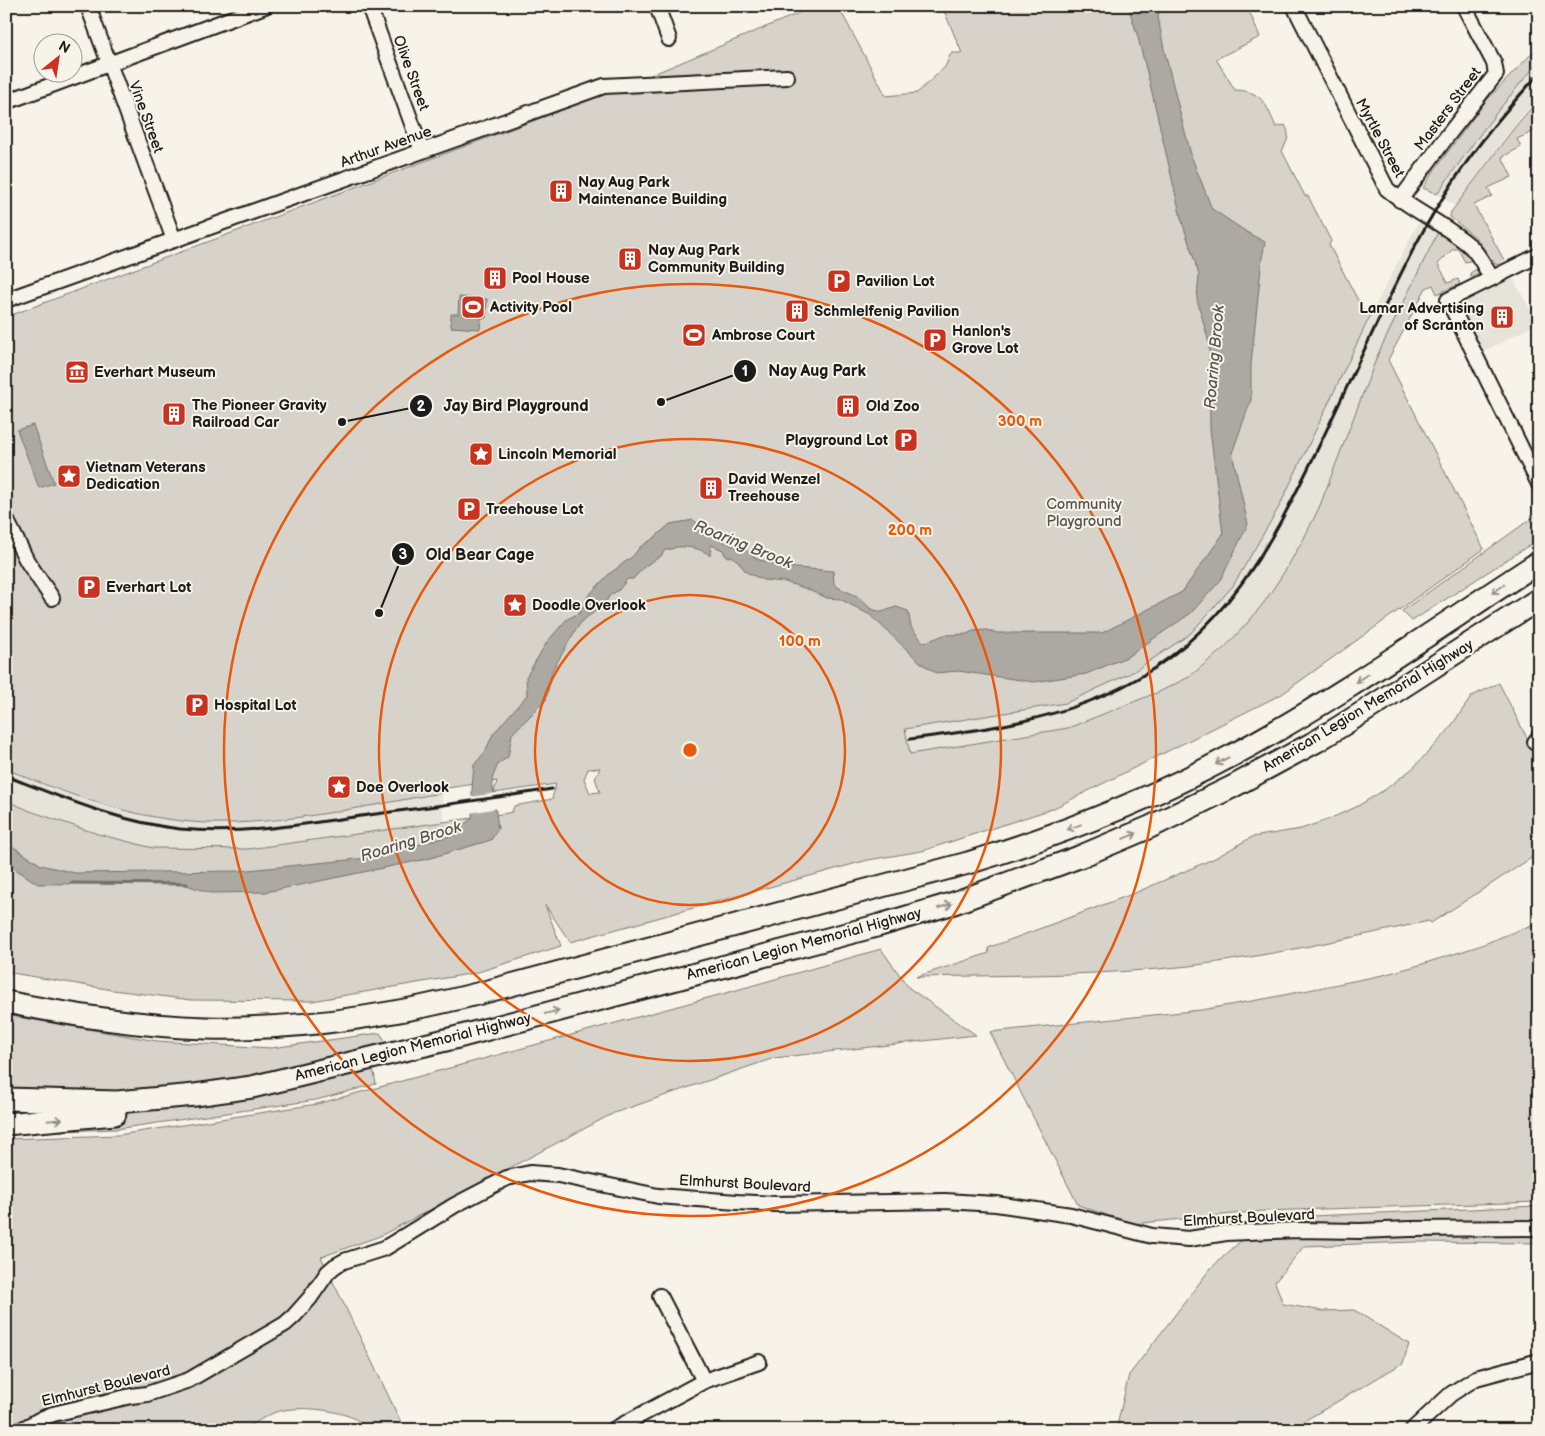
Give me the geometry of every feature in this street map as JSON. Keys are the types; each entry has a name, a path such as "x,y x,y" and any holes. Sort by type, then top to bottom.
{"highway":[{"name":"American Legion Memorial Highway","path":"6,1002 109,1020 204,1028 289,1026 354,1019 406,1010 480,993 968,863 1096,819 1149,797 1225,760 1299,718 1539,562"},
{"name":"American Legion Memorial Highway","path":"6,1099 118,1102 156,1100 232,1090 307,1075 880,925 954,903 1026,878 1150,827 1267,769 1365,712 1539,599"},
{"path":"6,1124 148,1111 232,1090"}],"street":[{"name":"Vine Street","path":"88,6 174,240"},
{"path":"6,102 265,6"},
{"name":"Olive Street","path":"369,6 422,151"},
{"path":"656,6 669,39"},
{"name":"Myrtle Street","path":"1294,6 1388,189 1400,200 1471,247 1492,278"},
{"name":"Masters Street","path":"1400,200 1496,74 1494,64 1464,6"},
{"name":"Arthur Avenue","path":"6,300 604,86 786,77"},
{"path":"1539,255 1448,300 1539,484"},
{"path":"6,519 27,561 52,598"},
{"name":"Elmhurst Boulevard","path":"22,1430 53,1414 147,1394 189,1380 285,1324 294,1316 328,1272 335,1266 344,1261 385,1248 449,1209 507,1178 530,1174 558,1175 658,1196 737,1202 776,1204 945,1201 996,1204 1071,1215 1152,1236 1189,1239 1226,1233 1298,1230 1360,1231 1539,1228"},
{"path":"660,1296 704,1381"},
{"path":"1412,1430 1451,1394 1476,1378 1539,1360"},
{"path":"613,1430 704,1381 759,1362"}],"shaded area":[{"path":"1539,62 1539,96 1513,127 1455,206 1437,194 1487,124"},
{"path":"1418,223 1438,232 1378,354 1319,508 1294,556 1275,587 1246,625 1189,677 1161,691 1068,728 909,754 905,729 1066,703 1233,586 1279,507 1371,314"},
{"name":"Lamar Advertising of Scranton","path":"1508,270 1538,323 1479,354 1451,301"},
{"path":"6,769 50,788 100,805 141,815 207,823 274,821 441,793 444,823 248,849 153,849 101,835 30,811 6,800"}],"green space":[{"name":"Community Playground","path":"816,6 838,6 886,96 917,93 945,67 951,53 962,53 942,6 1247,6 1260,37 1216,59 1235,90 1258,96 1266,106 1276,127 1285,125 1288,135 1282,151 1331,241 1329,245 1361,306 1360,308 1371,314 1279,507 1233,586 1190,634 1133,672 1066,703 905,729 910,754 1068,728 1161,691 1189,677 1225,647 1265,601 1303,540 1319,508 1378,354 1438,232 1463,248 1472,257 1482,269 1480,274 1471,277 1470,273 1477,269 1474,260 1465,262 1458,249 1453,249 1438,264 1448,283 1458,279 1460,284 1437,294 1433,285 1426,288 1388,360 1484,549 1282,694 1052,809 922,851 868,860 570,942 545,905 561,946 475,973 312,1001 191,1000 113,990 6,972 6,800 30,811 98,834 153,848 248,849 508,813 512,812 514,806 552,799 556,784 494,793 497,781 447,788 441,793 324,814 265,821 207,823 181,821 130,812 80,797 6,769 6,317 608,93","holes":["600,768 595,778 600,792 590,793 584,779 588,769"]},
{"path":"1539,46 1539,62 1498,110 1437,194 1423,188 1486,101"},
{"path":"1539,99 1539,129 1517,139 1521,147 1502,157 1512,177 1488,188 1492,196 1474,205 1504,260 1499,265 1495,264 1475,237 1450,217 1451,212 1514,128"},
{"path":"1539,513 1539,539 1412,621 1402,611"},
{"path":"1499,683 1531,746 1539,743 1539,853 1431,923 1429,921 1279,952 1189,966 1087,973 916,977 989,953 988,948 1135,893 1215,858 1252,837 1301,829 1356,807 1386,789 1413,768 1447,732 1472,696"},
{"path":"1539,922 1539,1202 1263,1211 1132,1224 1078,1205 990,1032 1201,1010 1269,998 1383,975 1416,966 1479,946"},
{"path":"881,949 909,988 976,1035 774,1058 614,1113 380,1236 321,1257 405,1430 374,1430 343,1414 325,1410 306,1409 279,1411 241,1430 6,1423 6,1139 118,1135 317,1104"},
{"path":"6,1015 157,1041 271,1048 380,1033 388,1045 370,1050 376,1084 316,1100 116,1129 6,1133"},
{"path":"1539,1206 1539,1243 1414,1242 1304,1246 1275,1282 1283,1304 1323,1311 1354,1310 1409,1344 1403,1363 1289,1430 1116,1430 1129,1375 1210,1269 1266,1218"}],"water":[{"path":"1128,6 1160,6 1158,17 1164,49 1181,117 1192,158 1212,209 1265,242 1251,364 1251,400 1232,453 1248,524 1220,581 1191,613 1127,657 1086,674 1034,682 958,671 936,673 921,663 870,615 840,599 827,598 785,582 763,580 746,572 738,561 731,556 725,555 723,550 711,545 710,556 695,548 677,547 665,550 661,556 645,566 633,579 627,579 619,590 610,595 604,605 582,621 575,631 552,671 546,700 512,734 508,757 498,764 492,779 498,829 491,840 427,859 266,892 211,893 180,883 38,884 6,863 6,842 41,865 75,873 238,871 368,858 450,836 472,818 474,765 485,752 493,734 527,695 526,677 547,642 567,619 580,613 588,596 609,574 670,524 693,520 726,543 747,551 757,559 785,567 833,571 834,584 857,596 871,609 882,612 896,607 908,611 911,627 923,642 944,635 967,634 973,631 986,630 997,633 1102,633 1182,592 1223,534 1210,430 1209,343 1197,299 1199,275 1181,218 1150,84"},
{"name":"Activity Pool","path":"459,297 487,299 486,318 481,318 480,329 451,327 451,314 458,314"},
{"path":"33,425 54,483 39,488 17,430"}],"pier":[{"path":"496,793 498,808 470,813 470,797"}],"waterway":[{"name":"Roaring Brook","path":"71,883 187,884"}],"railway":[{"path":"910,739 965,732 1019,722 1045,716 1097,698 1122,687 1158,666 1189,641 1217,614 1263,552 1301,483 1401,272 1427,225 1470,157 1503,114 1539,74"},
{"path":"6,776 70,801 113,815 157,826 203,831 293,826 552,789"}],"place":[{"name":"Nay Aug Park Maintenance Building","path":"561,191"},
{"name":"Nay Aug Park Community Building","path":"630,259"},
{"name":"Pool House","path":"495,278"},
{"name":"Pavilion Lot","path":"839,281"},
{"name":"Activity Pool","path":"473,307"},
{"name":"Schmlelfenig Pavilion","path":"797,311"},
{"name":"Lamar Advertising of Scranton","path":"1502,317"},
{"name":"Ambrose Court","path":"694,335"},
{"name":"Hanlon's Grove Lot","path":"935,340"},
{"name":"Everhart Museum","path":"77,372"},
{"name":"Nay Aug Park","path":"661,402"},
{"name":"Old Zoo","path":"848,406"},
{"name":"The Pioneer Gravity Railroad Car","path":"174,414"},
{"name":"Jay Bird Playground","path":"342,422"},
{"name":"Playground Lot","path":"906,440"},
{"name":"Lincoln Memorial","path":"481,454"},
{"name":"Vietnam Veterans Dedication","path":"69,476"},
{"name":"David Wenzel Treehouse","path":"711,488"},
{"name":"Treehouse Lot","path":"469,509"},
{"name":"Everhart Lot","path":"89,587"},
{"name":"Doodle Overlook","path":"515,605"},
{"name":"Old Bear Cage","path":"379,613"},
{"name":"Hospital Lot","path":"197,705"},
{"name":"Doe Overlook","path":"339,787"}]}
